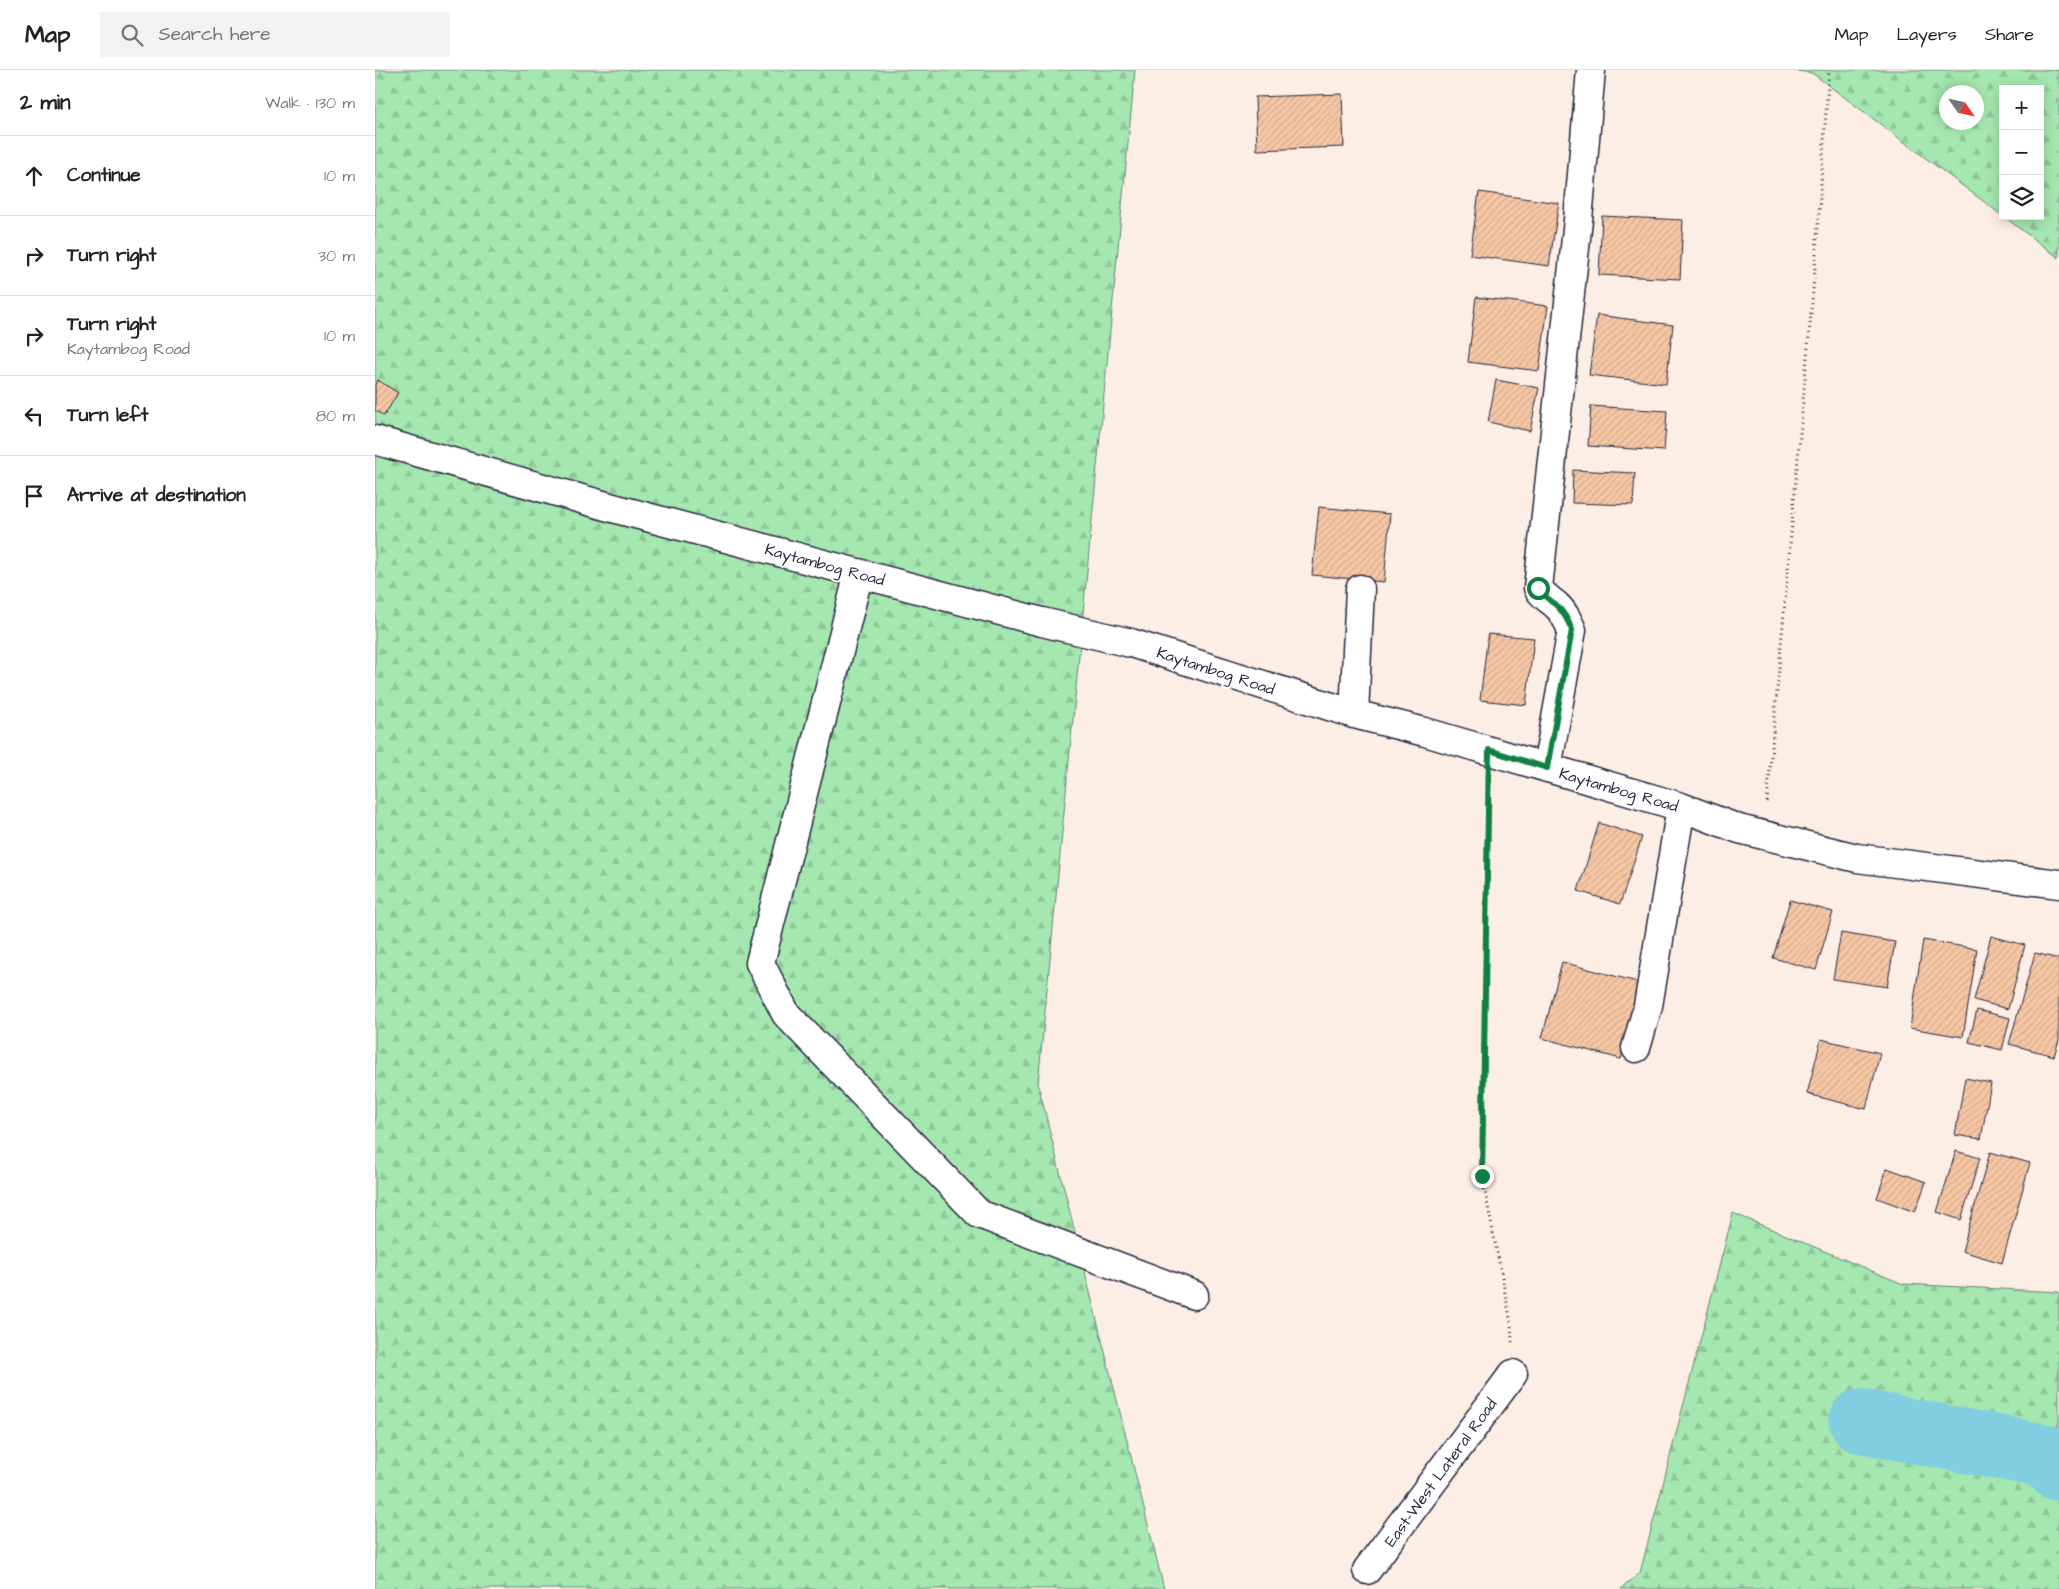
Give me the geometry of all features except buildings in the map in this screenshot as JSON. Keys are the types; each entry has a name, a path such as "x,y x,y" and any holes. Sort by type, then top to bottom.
{"street":[{"path":"1547,768 1572,630 1566,616 1556,604 1544,597 1538,588 1578,220 1591,70"},
{"name":"Kaytambog Road","path":"375,440 613,508 1042,622 1131,643 1354,714 1489,750 1681,807 1739,829 1857,858 2059,884"},
{"path":"859,573 760,963 786,1014 979,1214 1194,1295"},
{"path":"1354,714 1360,589"},
{"path":"1636,1048 1648,1006 1681,807"},
{"name":"East-West Lateral Road","path":"1367,1570 1513,1374"}],"path":[{"path":"1764,835 1815,268 1829,70"},
{"path":"1489,750 1482,1176 1511,1323 1513,1374"}],"green space":[{"path":"375,70 1135,70 1038,1084 1164,1589 375,1589"},
{"path":"1789,70 2059,70 2059,258 2008,220 2044,220 2044,85 1999,85 1999,213 1812,73"},
{"path":"1733,1213 1903,1284 2059,1292 2059,1589 1621,1589 1640,1573"}],"waterway":[{"path":"1861,1421 2044,1456 2059,1469"}],"route":[{"path":"1482,1176 1489,750 1547,768 1572,630 1566,616 1556,604 1544,597 1538,588"}]}
